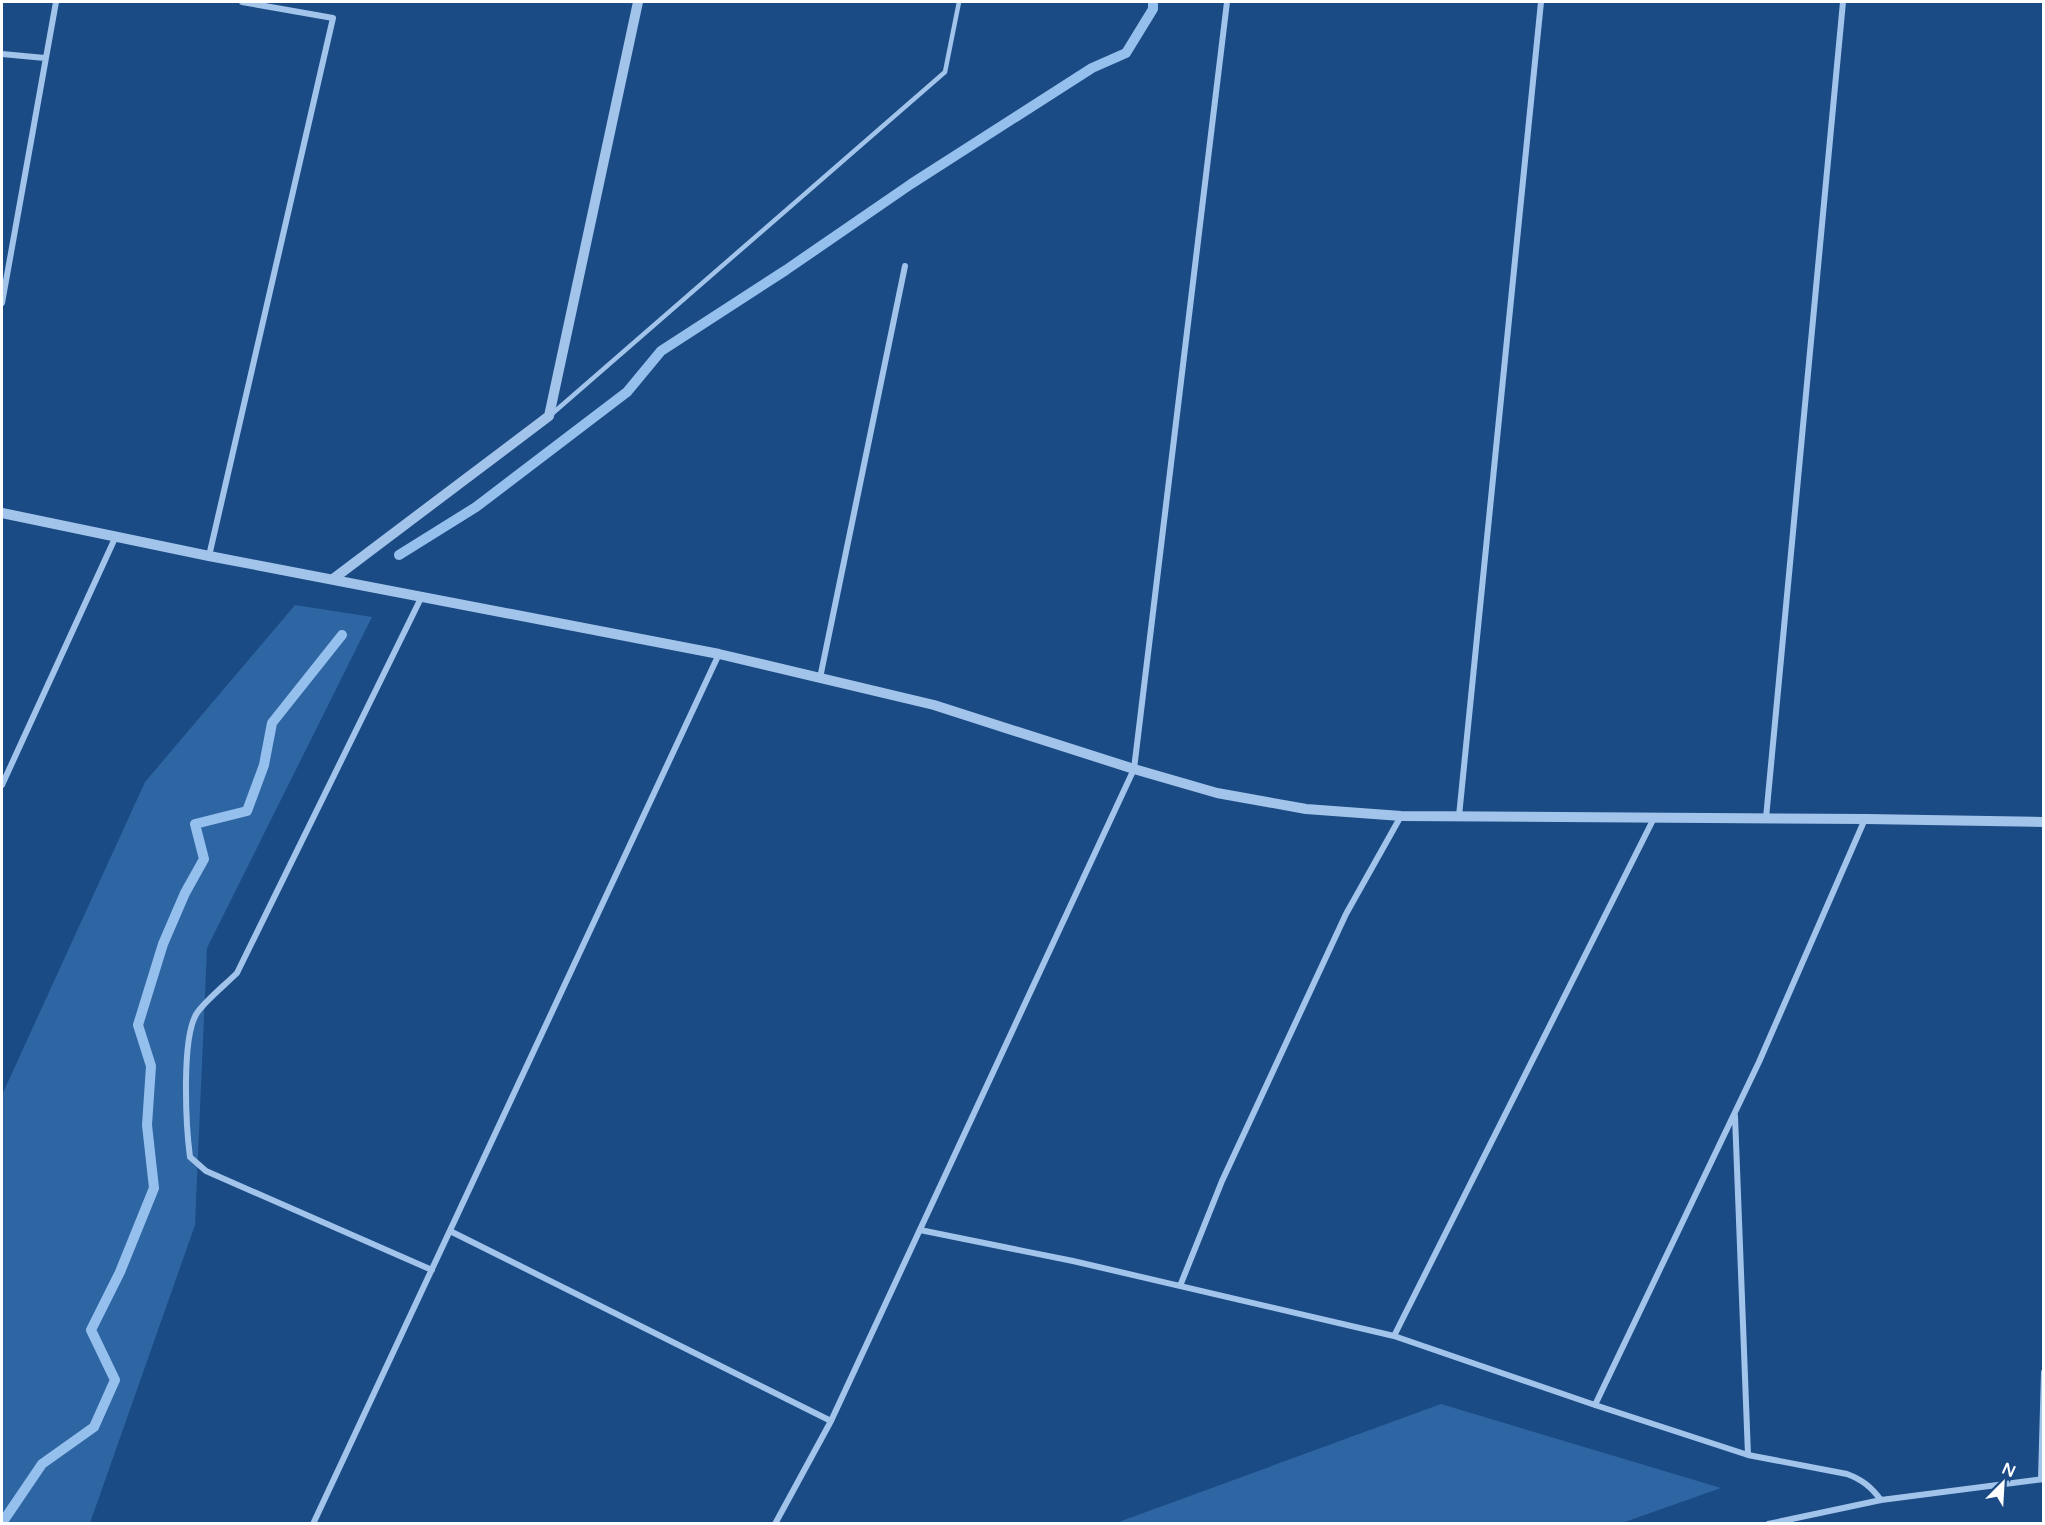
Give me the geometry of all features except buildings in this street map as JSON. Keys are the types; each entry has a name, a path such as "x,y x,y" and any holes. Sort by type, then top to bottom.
{"street":[{"path":"2,303 56,2"},
{"path":"209,555 333,18 242,2"},
{"path":"333,579 549,416 638,2"},
{"path":"776,1524 831,1421 1134,769 1227,2"},
{"path":"1459,816 1541,2"},
{"path":"1766,818 1844,2"},
{"path":"2,54 45,58"},
{"path":"820,678 905,266"},
{"path":"2,513 719,654 934,705 1217,793 1306,809 1401,816 2043,822"},
{"path":"2,785 116,536"},
{"path":"423,596 237,973 196,1013 188,1041 187,1131 190,1157 206,1171 432,1269"},
{"path":"313,1524 719,654"},
{"path":"1180,1286 1222,1181 1346,914 1401,816"},
{"path":"1394,1336 1654,818"},
{"path":"1595,1405 1759,1062 1866,819"},
{"path":"1735,1112 1748,1455"},
{"path":"920,1230 1073,1261 1394,1336 1748,1455 1847,1474 1861,1479 1881,1500"},
{"path":"450,1231 831,1421"},
{"path":"1768,1524 1881,1500 2042,1479 2043,1372"}],"lane":[{"path":"549,416 945,72 959,2"}],"shaded area":[{"path":"295,605 372,617 207,948 195,1225 90,1523 2,1524 2,1095 145,782"},
{"path":"1441,1404 1721,1488 1622,1523 1116,1523"}],"waterway":[{"path":"399,555 476,507 627,392 661,351 786,270 911,184 1092,68 1126,53 1153,9 1153,2"},
{"path":"2,1523 42,1464 94,1427 115,1380 91,1330 120,1272 154,1188 147,1125 151,1066 138,1025 163,944 185,893 204,859 195,824 247,811 264,765 272,723 342,635"}]}
